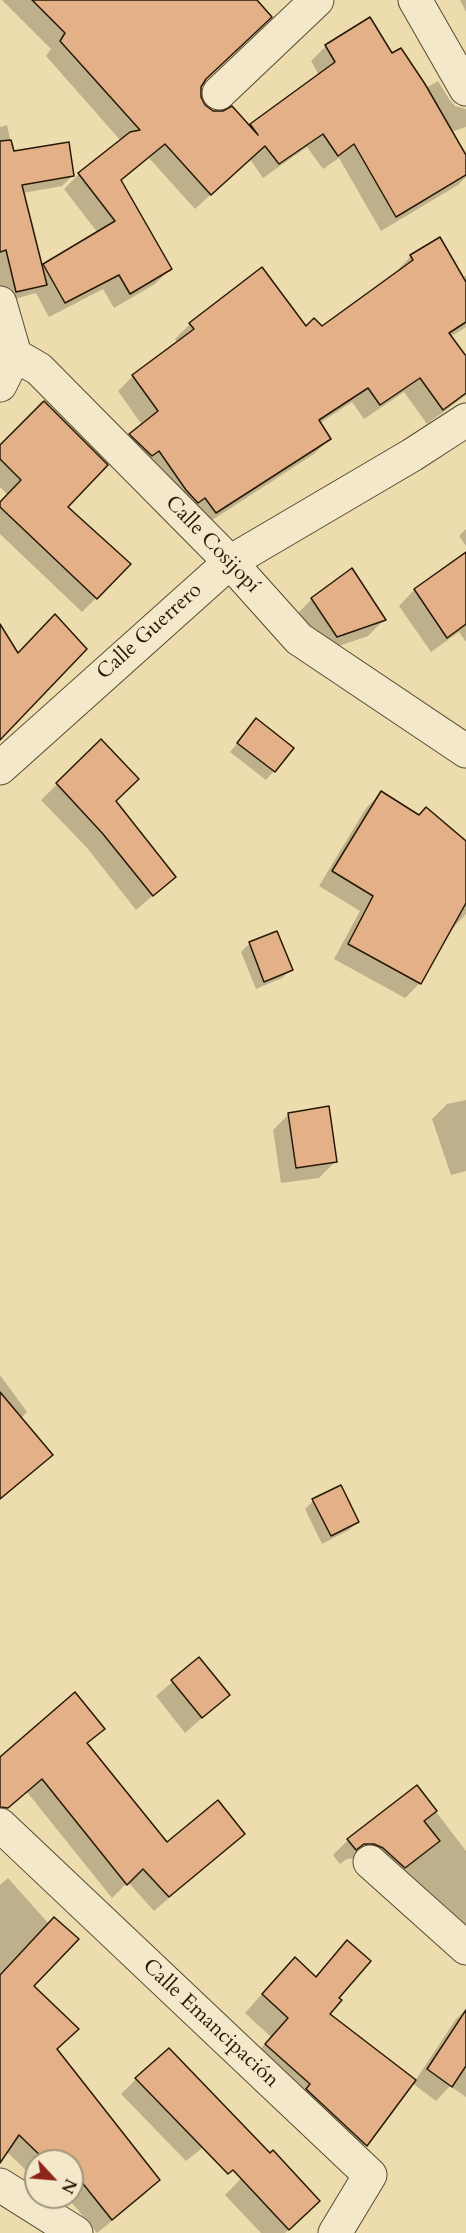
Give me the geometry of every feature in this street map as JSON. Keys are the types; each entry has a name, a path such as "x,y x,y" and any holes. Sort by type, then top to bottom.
{"street":[{"path":"219,93 317,0"},
{"path":"415,0 466,89"},
{"path":"0,303 15,356 0,385"},
{"name":"Calle Cosijopí","path":"15,356 39,369 230,562 299,639 466,751"},
{"name":"Calle Guerrero","path":"0,768 230,562 466,420"},
{"name":"Calle Emancipación","path":"0,1825 370,2175 335,2233"},
{"path":"370,1862 466,1947"},
{"path":"0,2185 76,2233"}],"building":[{"path":"32,0 257,0 272,17 206,79 201,87 201,97 205,105 213,111 223,111 232,106 258,135 250,124 335,62 325,45 370,17 392,53 401,48 425,84 466,155 466,175 396,217 354,144 338,156 323,134 279,164 265,146 211,195 165,144 121,180 172,269 130,294 119,275 65,303 43,264 115,221 78,173 130,132 140,130 60,41 65,33"},
{"path":"11,140 14,151 69,142 74,176 22,185 47,285 16,292 6,250 0,252 0,141"},
{"path":"440,237 466,282 466,322 449,333 466,356 466,393 443,410 420,378 380,405 368,388 319,420 331,439 216,513 205,498 198,503 186,490 159,451 152,456 129,434 158,411 132,375 194,329 189,323 262,267 306,326 314,318 322,326 413,260 410,255"},
{"path":"44,401 108,465 68,507 131,564 97,599 0,507 0,502 21,480 0,459 0,445"},
{"path":"466,552 466,624 447,638 414,589"},
{"path":"352,568 386,620 337,637 311,598"},
{"path":"55,614 87,649 0,740 0,624 18,653"},
{"path":"256,718 294,748 275,772 237,743"},
{"path":"101,739 139,779 116,801 176,877 153,896 103,834 56,783"},
{"path":"381,791 419,815 426,807 466,841 466,903 421,984 348,944 373,896 332,871"},
{"path":"277,931 293,970 264,982 249,942"},
{"path":"329,1106 337,1162 296,1168 288,1113"},
{"path":"0,1392 53,1455 0,1499"},
{"path":"341,1485 359,1522 331,1536 312,1499"},
{"path":"199,1657 230,1695 202,1718 171,1680"},
{"path":"75,1692 105,1729 87,1743 167,1842 218,1800 245,1834 169,1897 143,1869 127,1885 42,1779 8,1808 0,1807 0,1757"},
{"path":"417,1785 437,1811 424,1821 440,1841 405,1868 383,1848 374,1844 364,1844 356,1850 347,1839"},
{"path":"54,1917 79,1939 34,1986 79,2029 57,2049 160,2180 112,2220 84,2185 84,2149 34,2149 19,2135 0,2163 0,1975"},
{"path":"347,1940 371,1961 339,1998 342,2000 330,2014 416,2080 367,2146 306,2089 310,2084 265,2044 288,2018 262,1994 295,1957 316,1977"},
{"path":"466,2010 466,2066 452,2087 427,2069"},
{"path":"169,2048 270,2153 273,2150 320,2201 289,2230 233,2170 228,2174 135,2078"}]}
